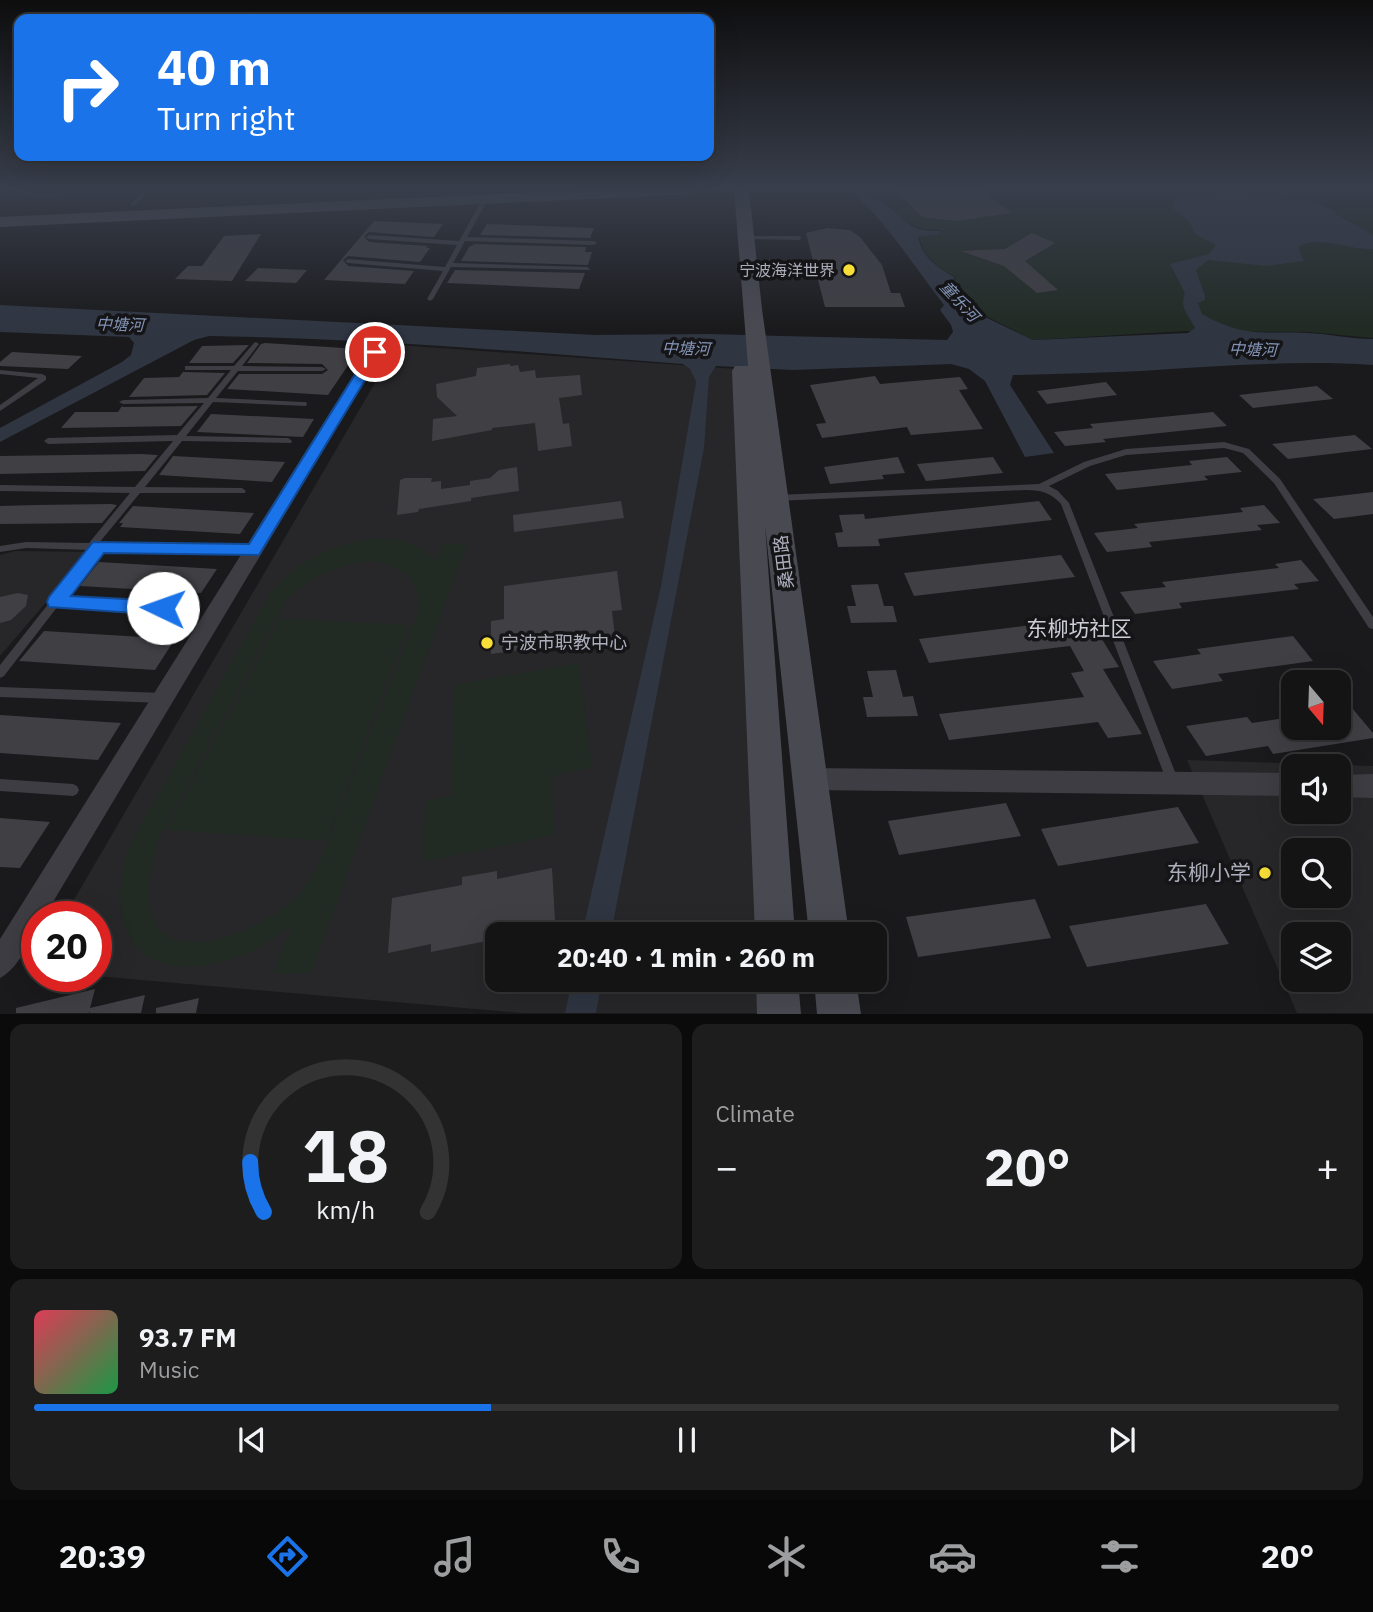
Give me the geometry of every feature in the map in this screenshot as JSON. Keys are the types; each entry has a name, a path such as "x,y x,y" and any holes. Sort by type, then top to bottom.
{"main road":[{"name":"桑田路","path":"733,236 755,399 775,922"},
{"name":"桑田路","path":"744,308 746,238"},
{"name":"桑田路","path":"755,399 776,498 828,922"},
{"path":"778,992 779,1013"},
{"path":"836,992 839,1013"}],"street":[{"path":"0,964 375,352"},
{"path":"810,779 1281,785"},
{"path":"1351,786 1373,786"}],"lane":[{"path":"430,299 465,236"},
{"path":"369,237 594,243"},
{"path":"746,238 799,238"},
{"path":"348,261 448,267 587,269"},
{"path":"0,673 56,602 139,488 256,344"},
{"path":"188,368 322,369"},
{"path":"0,372 42,376 37,386 0,408"},
{"path":"123,402 211,400 303,404"},
{"path":"48,441 180,438 288,442"},
{"path":"1042,486 1087,464 1126,452 1224,445 1246,451 1277,481 1373,625"},
{"path":"776,498 1042,486 1056,491 1065,503 1174,784"},
{"path":"0,488 242,491"},
{"path":"0,549 26,545 253,551"},
{"path":"56,602 189,610"},
{"path":"0,692 163,698"},
{"path":"0,785 73,790"}],"shaded area":[{"path":"1373,236 1373,338 1309,332 1186,331 1033,340 984,315 956,289 955,277 928,256 919,237"},
{"name":"宁波市职教中心","path":"397,345 737,369 763,922 485,922 485,992 767,992 768,1013 522,1013 112,977 112,901 73,901"},
{"path":"377,538 402,541 423,550 436,561 442,543 467,544 311,974 273,973 292,925 247,954 213,964 183,967 159,962 140,950 127,932 121,908 122,879 130,844 271,592 318,554 361,540","holes":["372,561 392,567 407,576 416,591 418,611 318,865 293,900 266,919 228,936 209,941 190,942 174,938 160,929 154,920 149,898 158,841 285,602 304,585 324,573 347,565"]},
{"path":"15,551 89,552 0,656 0,555"},
{"path":"280,618 409,625 326,841 166,830"},
{"path":"579,663 592,768 551,776 555,835 423,862 425,801 452,795 453,685"},
{"name":"东柳小学","path":"1187,760 1281,763 1281,824 1351,824 1351,765 1373,766 1373,1013 1297,1013 1288,992 1351,992 1351,922 1281,922 1281,976"}],"water":[{"path":"893,236 923,236 918,237 927,256 954,277 955,289 983,316 1033,340 1188,333 1195,328 1184,308 1185,293 1170,264 1209,254 1216,245 1199,236 1373,236 1373,249 1325,242 1307,243 1298,247 1304,261 1266,266 1208,260 1196,270 1205,296 1205,300 1198,303 1202,314 1242,330 1373,339 1373,365 1286,363 1013,375 1010,385 1054,453 1025,457 985,381 969,369 951,364 793,370 716,366 709,377 704,448 613,922 585,922 661,586 696,382 690,369 683,364 446,346 209,336 194,340 0,442 0,428 122,362 131,355 134,343 129,337 0,332 0,305 596,335 707,334 947,340 953,332 940,310 944,305"},
{"path":"569,992 600,992 596,1013 565,1013"}],"building":[{"path":"224,236 260,236 232,281 175,279 188,266 202,266"},
{"path":"361,236 369,242 430,248 420,262 348,256 343,260 348,266 414,271 405,284 324,280"},
{"path":"528,236 591,236 590,238"},
{"name":"宁波海洋世界","path":"807,236 860,237 882,265 891,293 900,293 905,307 825,307"},
{"path":"1026,236 1040,236 1055,243 1025,261 1058,290 1037,293 1004,266 961,251 1005,249"},
{"path":"475,244 586,247 585,252 592,252 588,265 461,261 469,247"},
{"path":"258,268 307,270 296,283 245,281"},
{"path":"455,270 585,273 579,289 447,283"},
{"path":"261,344 359,349 328,395 227,389 239,374 322,374 328,370 322,364 247,363"},
{"path":"249,345 233,363 189,363 202,346"},
{"path":"12,352 82,356 68,369 0,366 0,362"},
{"path":"518,365 520,372 535,370 536,378 580,375 582,395 559,398 563,424 569,423 572,446 538,451 535,423 492,428 432,441 433,419 457,416 437,397 436,384 476,376 477,368"},
{"path":"183,372 225,373 207,395 129,397 144,378 179,377"},
{"path":"875,376 880,384 960,377 968,389 959,390 983,429 911,435 907,427 822,438 816,424 826,423 810,385"},
{"path":"1106,382 1117,395 1047,404 1037,391"},
{"path":"1317,386 1333,399 1253,408 1239,395"},
{"path":"122,406 198,406 181,426 61,428 75,412 118,412"},
{"path":"1213,412 1227,426 1103,439 1106,442 1065,446 1054,432 1093,428 1090,424"},
{"path":"211,414 314,419 303,437 197,432"},
{"path":"1355,435 1372,449 1288,459 1272,444"},
{"path":"158,455 145,471 0,474 0,456"},
{"path":"173,456 285,462 272,482 159,475"},
{"path":"898,457 905,473 882,475 884,479 830,484 824,467"},
{"path":"993,457 1003,473 926,481 917,464"},
{"path":"1227,457 1242,472 1204,476 1208,480 1117,490 1105,474 1192,465 1189,461"},
{"path":"517,467 519,491 471,498 471,501 397,515 400,480 405,478 432,478 431,482 441,481 441,489 470,485 470,481 490,478 499,470"},
{"path":"1373,492 1373,514 1334,519 1313,499"},
{"path":"621,501 624,518 514,532 513,515"},
{"path":"1039,501 1052,520 878,539 880,546 838,547 835,533 843,532 839,515 864,514 865,519"},
{"path":"117,505 102,523 0,524 0,506"},
{"path":"1264,505 1280,523 1257,525 1262,530 1149,542 1152,547 1107,552 1094,533 1138,528 1134,524 1243,512 1240,508"},
{"path":"133,506 254,513 240,534 120,527 123,523 119,523"},
{"path":"1061,555 1075,577 914,596 904,573"},
{"path":"1301,560 1319,581 1294,584 1299,589 1179,603 1182,608 1135,614 1120,592 1166,587 1162,582 1279,568 1275,564"},
{"path":"99,562 217,569 201,593 80,586"},
{"path":"617,571 622,610 612,611 615,637 491,654 491,621 504,619 504,586"},
{"path":"878,584 884,606 893,606 897,622 851,623 847,606 856,606 851,585"},
{"path":"18,593 28,595 26,606 11,620 0,623 0,597"},
{"path":"1089,618 1119,667 1103,669 1142,734 1108,738 1098,722 949,740 939,714 1084,697 1071,673 1084,671 1070,646 929,663 919,639"},
{"path":"44,631 175,639 155,670 19,661"},
{"path":"1293,636 1313,661 1218,674 1223,681 1172,689 1153,661 1201,654 1197,649"},
{"path":"896,670 903,697 913,696 918,716 867,717 863,697 873,697 867,671"},
{"path":"1351,708 1373,733 1373,738 1273,754 1268,746 1206,756 1186,726 1247,717 1252,723 1281,719 1281,740 1351,740"},
{"path":"0,715 121,723 98,760 0,753"},
{"path":"1006,803 1021,836 899,855 888,821"},
{"path":"1178,807 1199,843 1058,866 1041,829"},
{"path":"0,818 50,822 20,868 0,867"},
{"path":"552,868 555,920 485,922 485,941 431,952 431,944 388,953 392,898 462,885 462,877 497,871 497,879"},
{"path":"1035,899 1051,938 918,957 906,917"},
{"path":"1206,904 1229,944 1087,967 1069,926"},
{"path":"83,992 94,992 90,1008 145,995 141,1013 16,1013 16,1008"},
{"path":"199,998 196,1013 156,1013 156,1008"}],"place":[{"name":"宁波海洋世界","path":"849,270"},
{"name":"宁波市职教中心","path":"487,643"},
{"name":"东柳小学","path":"1265,873"}],"district":[{"name":"东柳坊社区","path":"1079,629"}],"route":[{"path":"163,608 56,602 99,547 253,551 375,352"}],"water label":[{"name":"童乐河","path":"960,301"},
{"name":"中塘河","path":"120,324"},
{"name":"中塘河","path":"686,348"},
{"name":"中塘河","path":"1253,349"}]}
